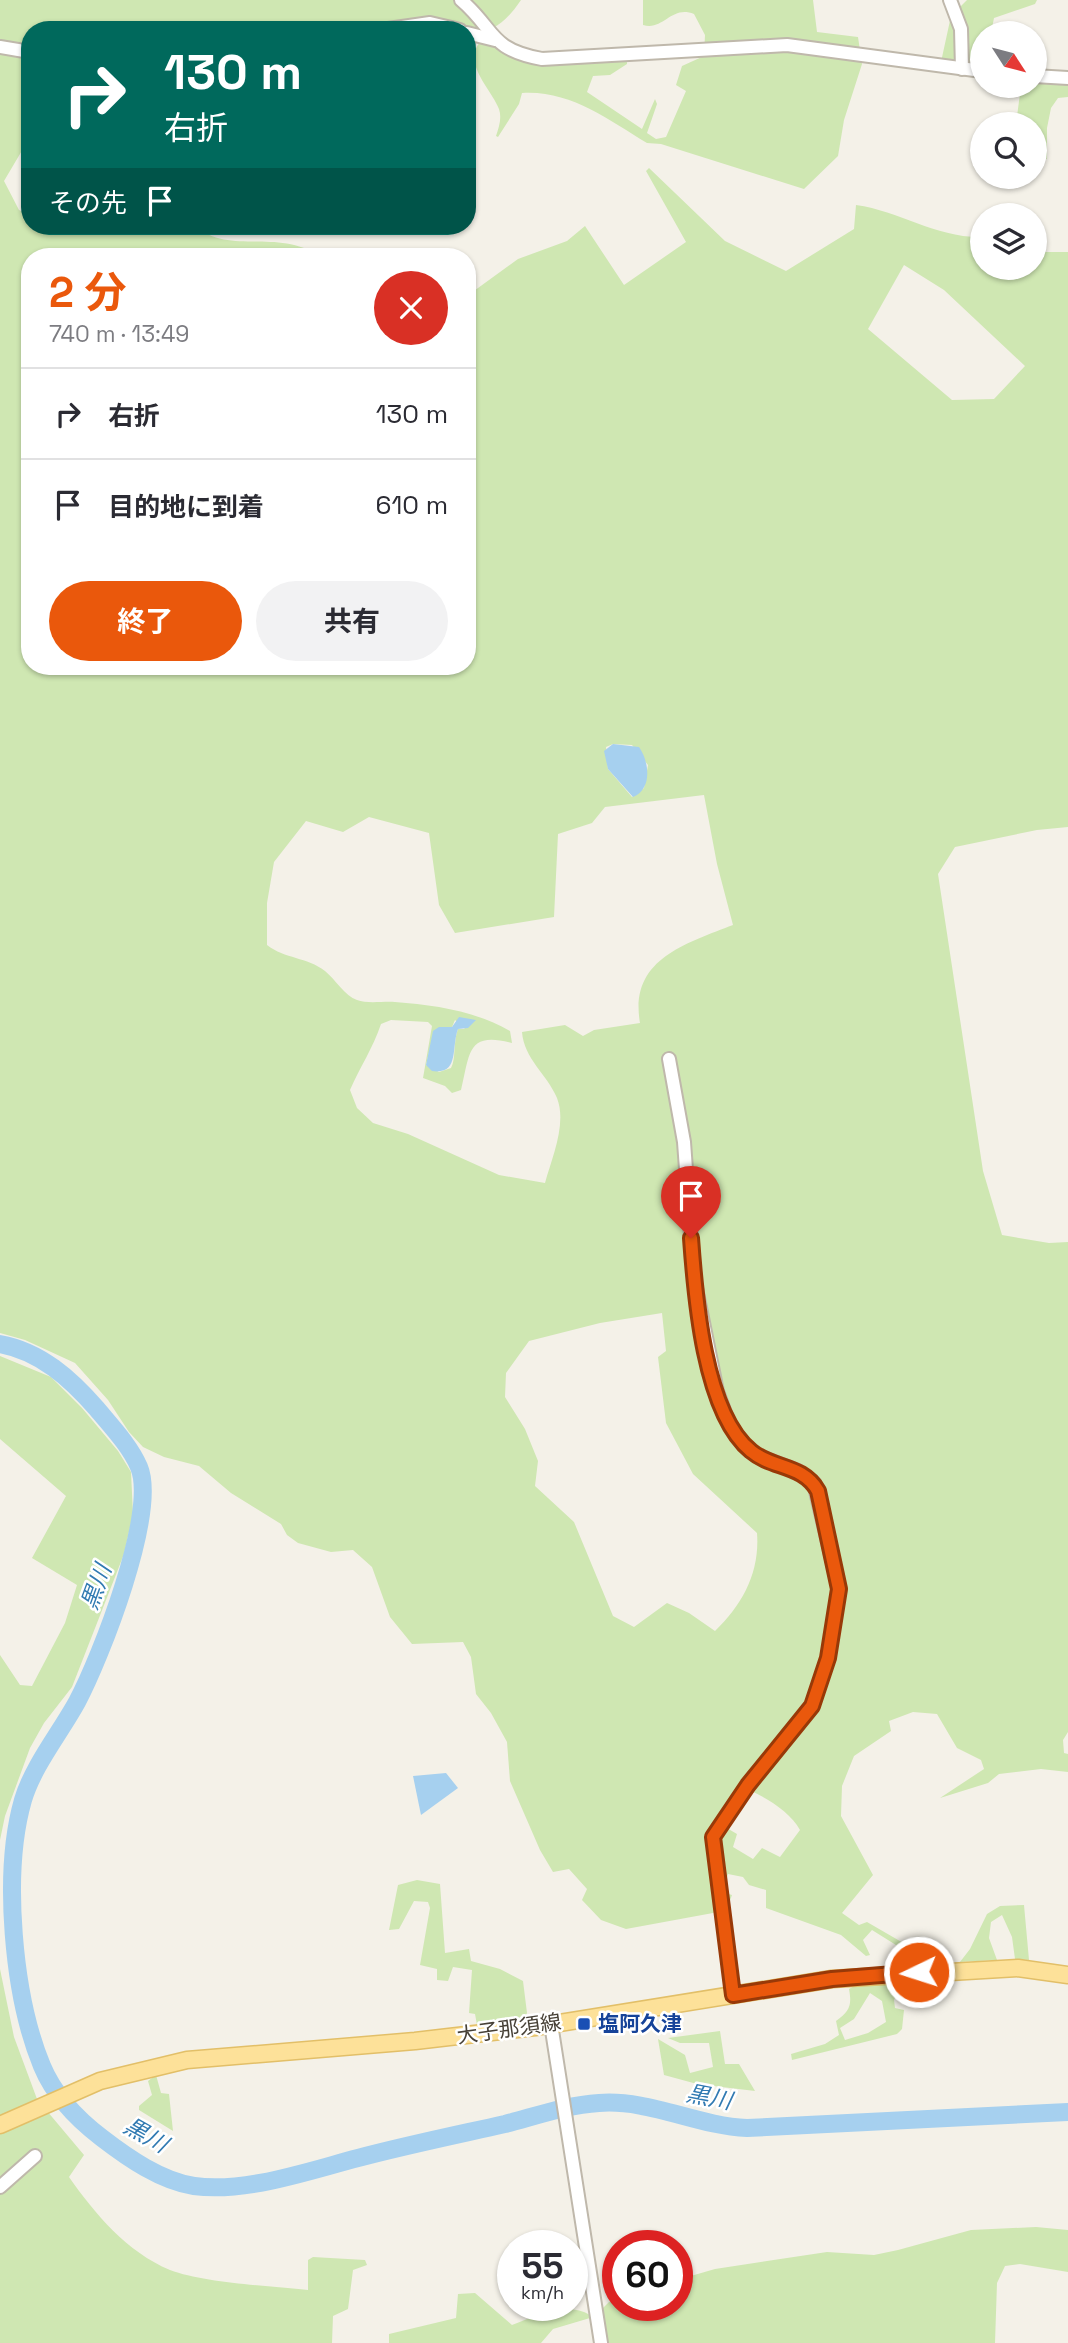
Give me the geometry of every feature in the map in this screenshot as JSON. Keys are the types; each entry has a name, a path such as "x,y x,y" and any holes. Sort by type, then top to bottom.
{"main road":[{"name":"大子那須線","path":"0,2125 100,2081 187,2060 415,2041 551,2024 832,1979 1018,1968 1068,1975"}],"street":[{"path":"461,0 473,10 495,40"},
{"path":"950,0 961,29 962,69"},
{"path":"476,35 542,59 787,45 970,70"},
{"path":"0,47 21,50"},
{"path":"1047,77 1068,78"},
{"path":"669,1059 684,1142 694,1278 716,1391 729,1424 747,1448 755,1455 798,1471 814,1483 839,1589 828,1658 812,1706 748,1785 713,1837 733,1995"},
{"path":"551,2024 601,2343"},
{"path":"0,2187 35,2156"}],"green space":[{"path":"0,0 521,0 497,26 476,32 476,21 21,21 21,152 4,181 21,211 21,235 208,235 305,248 21,248 21,675 476,675 476,289 518,259 567,241 585,226 624,285 686,242 646,171 649,168 725,241 786,271 854,229 856,205 934,229 970,236 970,280 1047,280 1047,252 1068,252 1068,827 1037,830 955,847 938,874 983,1171 1002,1235 1049,1243 1068,1242 1068,1732 1063,1740 1064,1753 1068,1754 1068,1772 1041,1769 999,1774 988,1783 940,1798 984,1769 981,1760 957,1748 937,1714 913,1712 889,1721 891,1731 854,1756 842,1786 841,1816 873,1875 842,1913 859,1925 867,1922 924,1955 924,1960 915,1962 912,1955 872,1930 863,1940 870,1955 866,1956 841,1935 766,1908 766,1890 749,1885 743,1877 728,1874 722,1892 732,1895 729,1903 713,1913 626,1929 601,1920 582,1900 587,1889 569,1869 553,1872 540,1850 510,1781 507,1742 491,1713 476,1694 471,1657 463,1642 412,1644 390,1617 372,1567 353,1550 331,1552 298,1543 287,1535 281,1524 231,1493 199,1466 164,1457 143,1447 129,1432 108,1400 75,1363 25,1340 0,1333","holes":["904,265 944,290 1025,366 994,399 952,400 868,329","613,744 632,745 648,765 644,788 632,797 608,769 606,747","704,795 717,864 733,925 679,948 652,969 643,984 639,1001 640,1023 594,1030 583,1036 565,1025 522,1032 527,1050 553,1089 560,1108 557,1141 545,1183 499,1175 408,1134 373,1123 357,1108 350,1090 381,1024 391,1020 428,1022 432,1026 423,1078 445,1086 452,1093 461,1090 473,1048 486,1040 512,1043 510,1031 483,1018 440,1007 357,1000 348,995 318,966 267,945 267,903 274,862 306,821 343,832 369,817 429,833 439,905 455,933 554,917 558,834 592,823 605,807","455,1020 465,1029 458,1029 451,1068 439,1072 426,1065 434,1031 452,1027","662,1313 666,1351 658,1357 666,1423 693,1474 757,1533 756,1561 748,1587 734,1610 715,1631 689,1613 667,1603 634,1627 613,1616 574,1522 535,1486 538,1461 525,1429 505,1397 506,1373 529,1341 600,1323","751,1791 779,1807 800,1830 780,1857 762,1848 753,1859 733,1847 737,1834 725,1827"]},
{"path":"643,0 813,0 817,32 858,37 862,64 844,120 838,156 804,189 661,144 647,143 588,108 540,93 522,93 519,104 498,137 496,136 499,109 476,67 476,48 480,42 520,56 553,62 627,59 627,64 610,75 593,76 587,92 642,129 655,99 657,104 647,133 656,139 666,137 686,91 676,85 682,66 704,56 705,35 694,14 686,12 673,15 657,25 643,25"},
{"path":"967,0 1037,0 1035,4 994,18 993,21 970,21 970,65 941,62 951,16"},
{"path":"1047,83 1068,84 1068,97 1058,98 1051,108 1047,128 1047,112 1018,112 1019,98 1047,98"},
{"path":"0,1356 51,1377 82,1408 118,1451 131,1472 133,1514 124,1554 72,1687 44,1723 30,1748 5,1816 0,1840 0,1655 20,1685 32,1686 65,1623 77,1585 32,1558 66,1496 0,1439"},
{"path":"417,1880 440,1884 445,1953 469,1949 471,1961 500,1969 523,1981 527,2013 524,2019 477,2025 475,2014 469,2013 472,1970 453,1967 448,1981 437,1980 437,1969 420,1965 430,1908 428,1902 414,1901 399,1929 389,1930 398,1885"},
{"path":"1024,1905 1029,1960 1015,1959 1012,1937 1002,1915 991,1922 989,1938 997,1960 960,1962 970,1949 987,1914 1000,1906"},
{"path":"0,1969 14,2037 37,2099 0,2116"},
{"path":"881,1982 899,1991 894,2000 895,2008 904,2010 902,2029 897,2034 792,2060 791,2054 825,2044 839,2035 836,2021 849,2007 849,1989 860,1983","holes":["870,1993 882,2001 886,2022 868,2033 845,2040 840,2028 854,2019"]},
{"path":"720,2031 725,2064 739,2064 755,2091 697,2084 664,2075 658,2039 685,2055 690,2073 713,2067 709,2043 680,2043 668,2038"},
{"path":"156,2075 161,2093 169,2094 173,2131 139,2110 139,2106 152,2095 148,2081"},
{"path":"47,2111 84,2155 69,2177 79,2191 113,2231 140,2253 170,2270 219,2281 308,2290 308,2260 313,2257 365,2260 367,2265 353,2270 348,2309 333,2316 332,2343 0,2343 0,2131"},
{"path":"1036,2227 1068,2230 1068,2272 1020,2264 1005,2266 997,2283 995,2343 607,2343 603,2321 693,2321 693,2275 715,2269 827,2252 874,2255 971,2230"},
{"path":"475,2293 497,2312 497,2321 507,2321 512,2325 523,2321 580,2321 553,2329 541,2343 389,2343 389,2334 456,2318 458,2294"}],"water":[{"path":"613,744 639,747 645,760 647,774 644,788 633,797 608,769 604,751"},
{"path":"459,1017 476,1020 468,1028 458,1029 453,1058 447,1069 432,1071 426,1065 433,1031 439,1027 452,1027"},
{"path":"446,1773 458,1788 421,1815 413,1776"}],"waterway":[{"name":"黒川","path":"0,1344 28,1353 54,1368 87,1398 131,1452 139,1467 143,1488 141,1517 134,1550 112,1621 77,1702 27,1787 13,1863 12,1898 18,1970 24,2005 42,2066 67,2106 112,2146 145,2168 169,2179 194,2186 214,2187 277,2180 376,2153 587,2104 636,2105 710,2123 747,2128 1068,2112"}],"place":[{"name":"塩阿久津","path":"584,2024"}],"route":[{"path":"691,1238 697,1300 708,1357 716,1391 729,1424 755,1455 798,1471 814,1483 839,1589 828,1658 812,1706 748,1785 713,1837 733,1995 832,1979 919,1972"}]}
